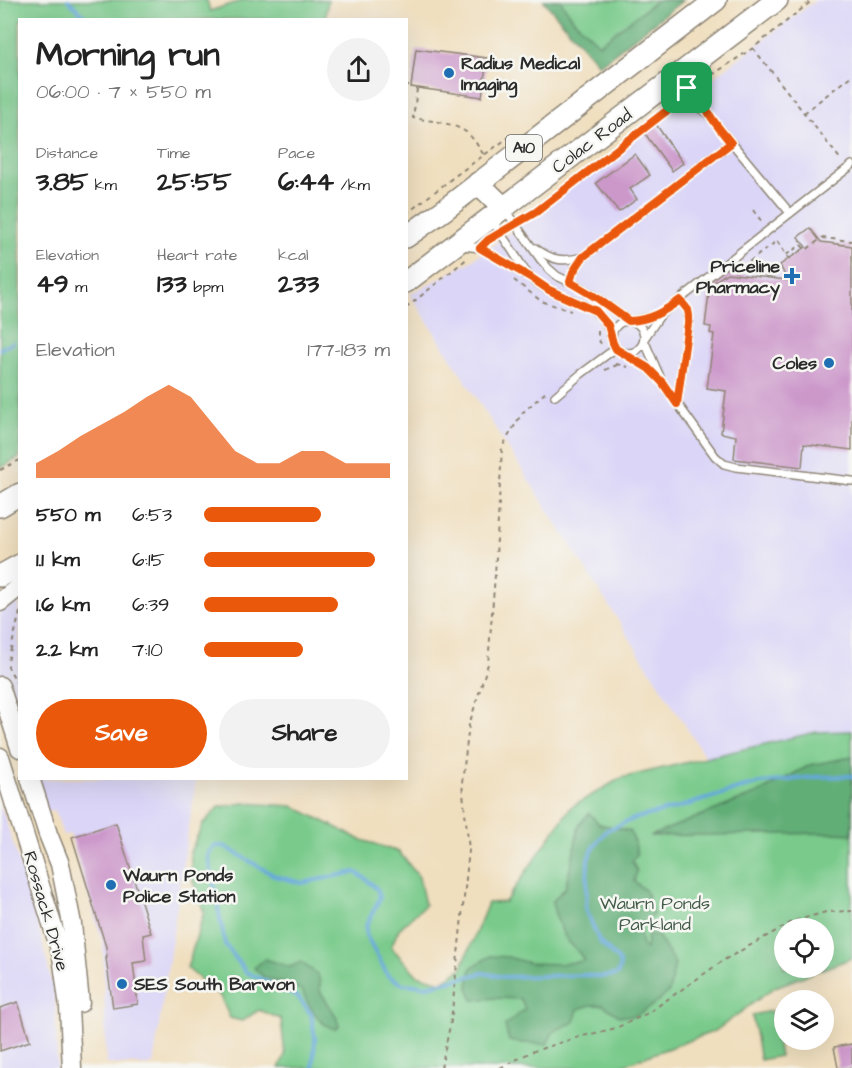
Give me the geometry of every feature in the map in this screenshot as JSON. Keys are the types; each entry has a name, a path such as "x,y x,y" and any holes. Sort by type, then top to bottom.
{"highway":[{"name":"Colac Road","path":"408,236 716,0"},
{"name":"Colac Road","path":"408,281 462,251 653,94 777,0"},
{"path":"478,183 504,216"},
{"path":"0,506 18,495"},
{"path":"0,576 18,566"}],"main road":[{"path":"0,602 18,588"},
{"path":"0,686 12,712 18,739"},
{"name":"Rossack Drive","path":"0,757 62,956 81,1068"},
{"name":"Rossack Drive","path":"31,780 60,864 72,924 82,1021 72,1068"},
{"path":"22,826 43,819"}],"lane":[{"path":"707,113 701,81 714,47"},
{"path":"653,94 682,96 707,113 790,213"},
{"path":"570,282 573,272 583,257 731,143"},
{"path":"555,396 581,374 619,350 636,352 661,314 850,167"},
{"path":"504,216 529,242 546,255 555,259 568,260 583,257"},
{"path":"504,216 500,233 530,277"},
{"path":"529,242 541,260 557,276 597,298 641,328 662,382 715,456 726,465 852,481"},
{"path":"462,251 480,248 560,296 596,311 608,325 612,340 619,350 645,366 662,382"},
{"path":"677,404 689,316 688,310 680,300"},
{"path":"612,340 612,334 622,322 661,314"}],"path":[{"path":"701,81 753,48 813,0"},
{"path":"753,48 850,167"},
{"path":"804,113 852,75"},
{"path":"417,89 413,118 447,124 465,131 484,155"},
{"path":"504,216 544,205 678,102 682,96"},
{"path":"789,259 786,255 801,245 806,250 822,238 852,241"},
{"path":"738,270 777,242"},
{"path":"408,306 462,251"},
{"path":"441,1068 451,1021 469,850 462,783 469,725 488,664 502,447 522,413 549,389 562,389"},
{"path":"0,470 18,461"},
{"path":"18,620 8,661 8,667 18,684"},
{"path":"500,1068 531,1052 616,1028 648,1013 724,960 794,921 826,912 852,911"}],"shaded area":[{"path":"816,0 852,0 852,731 816,732 706,758 410,294 470,262"},
{"path":"18,587 18,745 0,686 0,602"},
{"path":"30,780 196,780 153,1065 106,1064 103,944 70,834 63,835 55,810 41,813"},
{"path":"0,803 34,909 55,996 57,1068 0,1068"}],"green space":[{"path":"0,0 207,0 210,11 244,0 328,0 325,18 18,18 18,458 0,468"},
{"path":"543,0 560,0 574,20 599,44 657,0 683,0 599,65"},
{"path":"553,0 683,0 602,62"},
{"name":"Waurn Ponds Parkland","path":"852,731 852,958 834,965 834,918 774,918 774,978 799,978 775,987 715,1031 615,1068 279,1068 285,1055 281,1019 259,1010 242,1021 230,1018 220,996 187,968 204,912 193,881 190,852 203,824 219,807 244,803 293,806 359,839 399,852 419,877 425,905 399,929 391,947 417,975 441,982 461,969 488,903 505,902 571,807 621,778 816,732"},
{"path":"852,757 852,834 650,836 758,793 810,765"},
{"path":"589,813 599,824 630,831 637,854 632,861 637,871 634,881 646,891 653,915 641,926 642,946 646,949 648,934 658,936 675,964 669,992 635,1016 619,1016 603,1005 591,1005 578,1009 574,1022 554,1031 547,1044 509,1041 505,1025 525,1009 521,999 473,1000 468,987 471,968 490,956 508,957 529,963 559,964 584,961 564,934 552,902 565,888 579,825"},
{"path":"265,959 290,967 301,962 318,975 320,991 336,1016 339,1026 335,1029 329,1027 319,1019 302,990 264,977 254,968"},
{"path":"771,1011 774,1026 774,1050 779,1050 780,1056 760,1060 752,1015"}],"building":[{"name":"Radius Medical Imaging","path":"416,49 487,58 482,97 411,87"},
{"path":"655,123 683,163 672,171 643,131"},
{"path":"635,154 650,175 630,189 637,199 619,212 596,183"},
{"path":"810,228 821,242 852,246 852,450 804,444 802,467 734,459 736,436 721,433 726,391 707,388 714,334 710,333 711,327 705,326 710,285 727,273 787,280 780,265 806,247 798,237"},
{"name":"Waurn Ponds Police Station","path":"116,823 151,933 143,935 146,961 133,963 138,1004 113,1008 106,947 72,837"},
{"path":"18,1002 30,1041 0,1051 0,1008"},
{"path":"852,1044 852,1068 838,1068 834,1047"}],"waterway":[{"path":"68,0 86,18"},
{"path":"0,349 13,343"},
{"path":"313,1068 315,1038 311,1014 298,997 246,972 225,944 208,855 215,846 224,846 275,876 302,883 355,872 366,879 378,890 380,898 366,926 366,935 388,976 403,984 427,986 483,973 504,977 586,975 601,977 615,975 620,966 618,960 599,941 586,909 588,859 595,845 607,830 636,818 761,783 852,776"}],"place":[{"name":"Radius Medical Imaging","path":"449,73"},
{"name":"Priceline Pharmacy","path":"792,276"},
{"name":"Coles","path":"829,363"},
{"name":"Waurn Ponds Police Station","path":"111,885"},
{"name":"SES South Barwon","path":"122,984"}],"route":[{"path":"701,81 707,113 731,143 583,257 573,272 570,282 629,321 661,314 680,300 688,310 689,316 677,404 662,382 648,368 616,349 608,325 596,311 560,296 480,248 488,240 536,212 678,102 687,88 701,81"}]}
